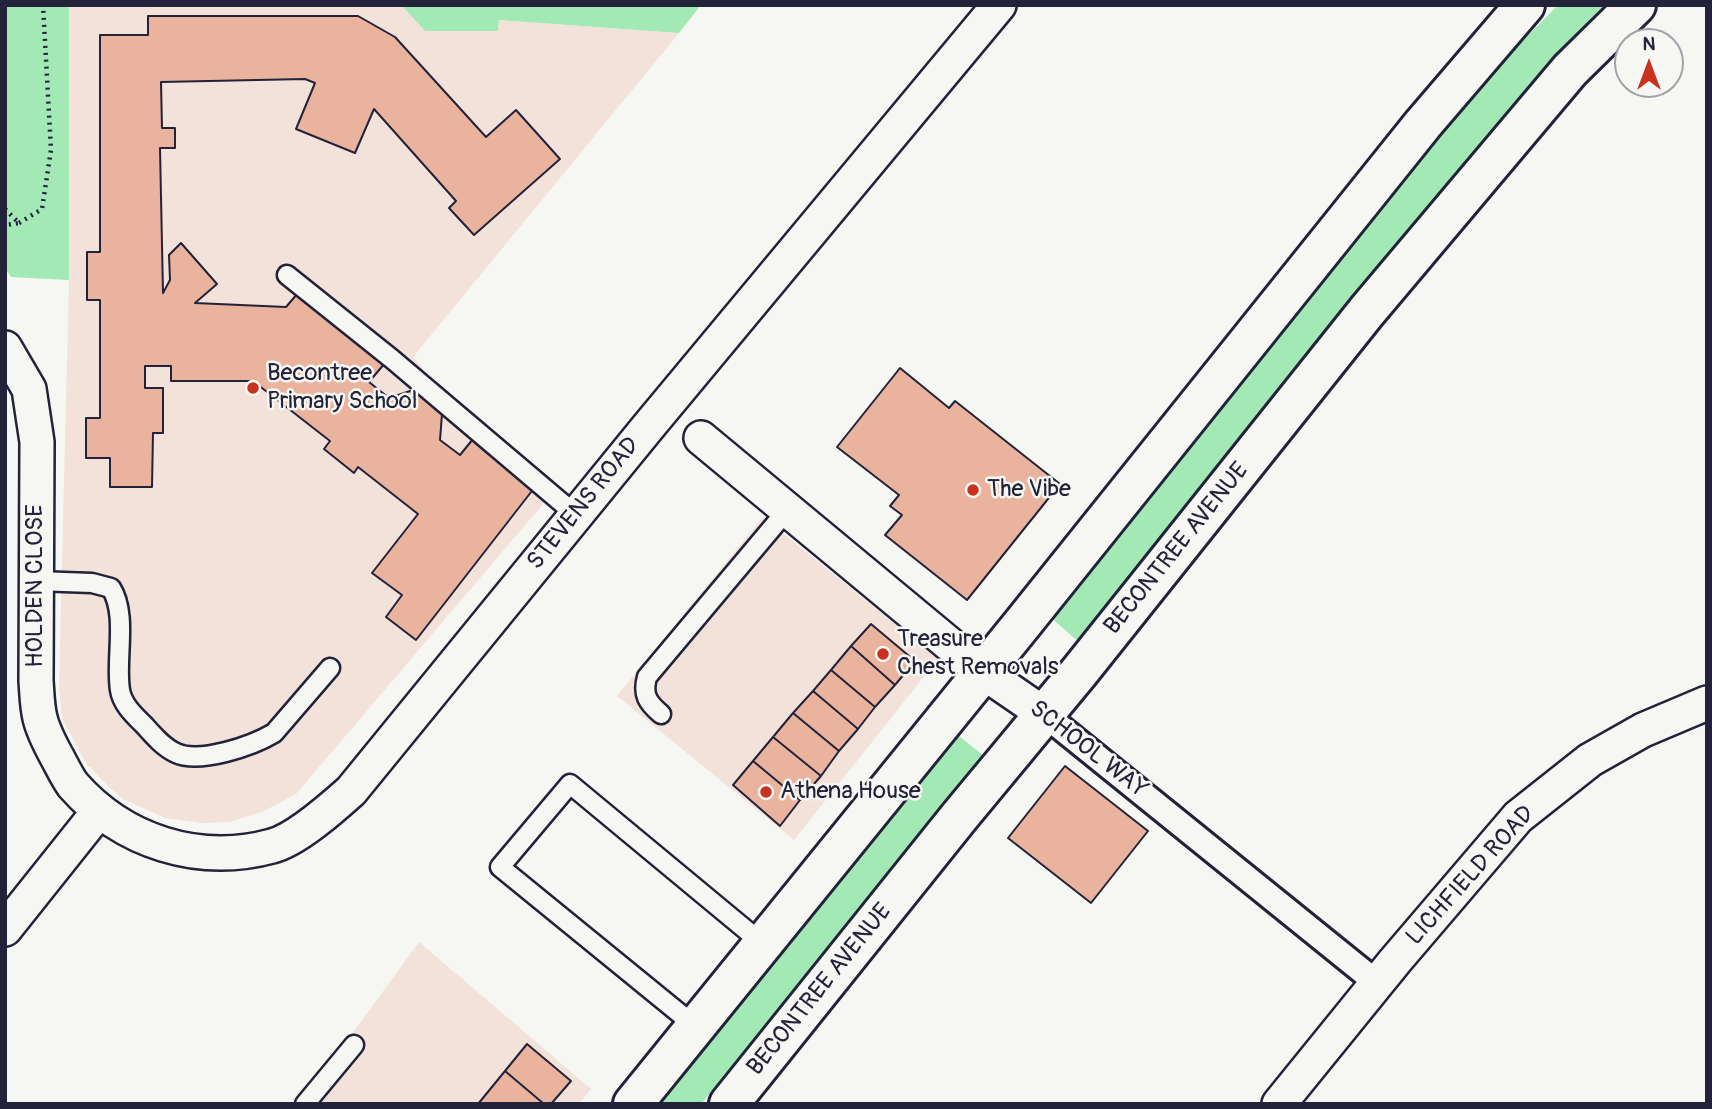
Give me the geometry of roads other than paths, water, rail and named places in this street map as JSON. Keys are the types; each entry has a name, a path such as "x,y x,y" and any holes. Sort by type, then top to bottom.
{"street":[{"name":"STEVENS ROAD","path":"99,811 138,836 177,850 226,853 274,846 321,818 351,791 575,514 999,5"},
{"path":"633,1104 1423,124 1525,5"},
{"name":"BECONTREE AVENUE","path":"729,1104 1367,311 1570,70 1636,5"},
{"name":"HOLDEN CLOSE","path":"5,348 29,389 37,442 36,681 40,720 71,783 99,811"},
{"name":"SCHOOL WAY","path":"701,438 983,672 1044,714 1377,983"},
{"name":"LICHFIELD ROAD","path":"1279,1104 1377,983 1518,817 1590,760 1643,730 1707,703"},
{"path":"5,929 99,811"}],"lane":[{"path":"287,275 392,359 575,514"},
{"path":"661,715 646,698 644,687 647,677 789,509"},
{"path":"36,581 92,583 111,589 118,606 119,681 123,700 158,740 177,754 206,757 265,739 274,733 330,668"},
{"path":"695,1027 500,867 570,784 762,944"},
{"path":"305,1104 354,1045"}],"place":[{"name":"Becontree Primary School","path":"253,388"},
{"name":"The Vibe","path":"973,490"},
{"name":"Treasure Chest Removals","path":"883,654"},
{"name":"Athena House","path":"766,792"}]}
